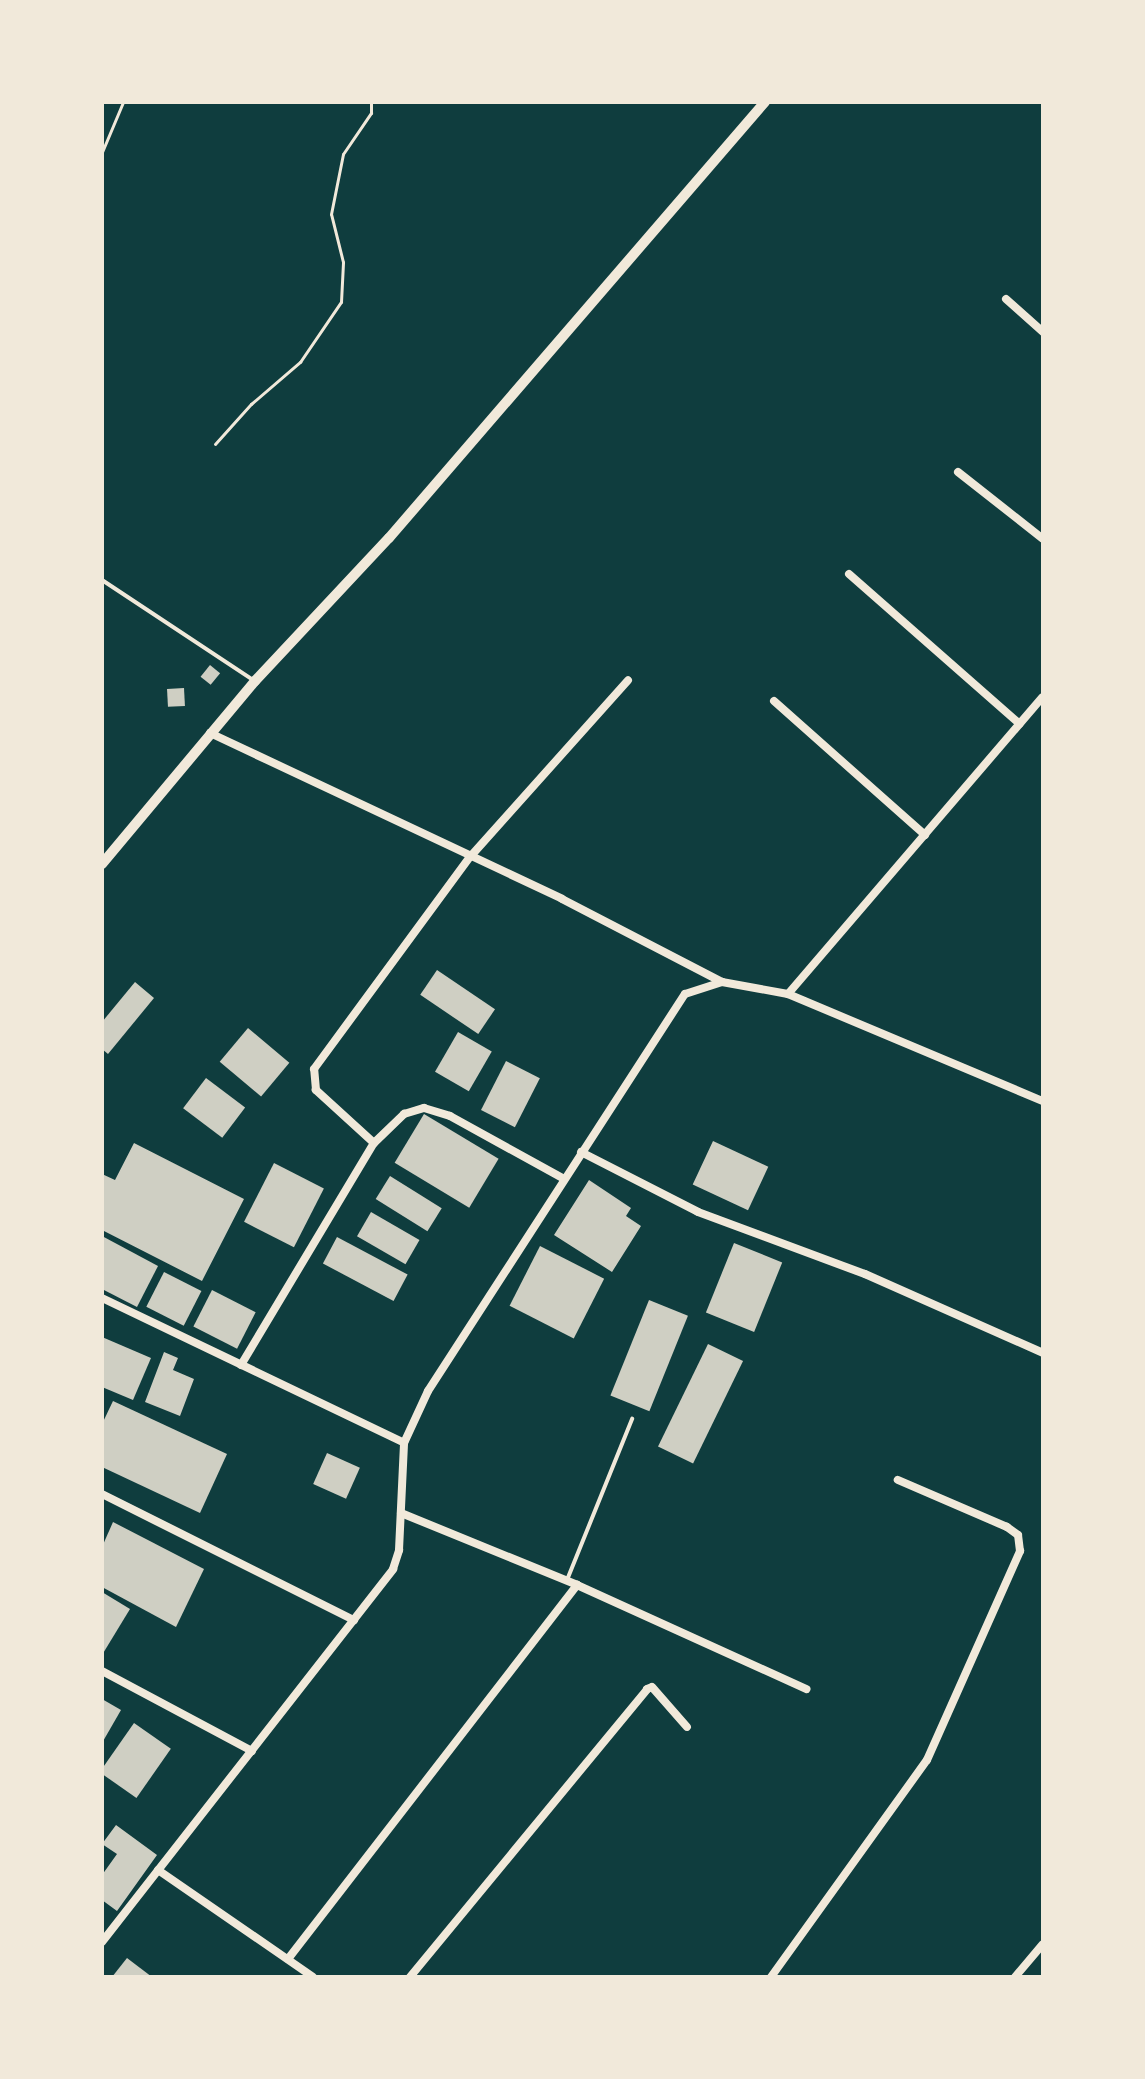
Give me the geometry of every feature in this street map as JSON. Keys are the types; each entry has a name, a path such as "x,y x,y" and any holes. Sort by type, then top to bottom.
{"street":[{"path":"102,864 255,681 399,526 765,102"},
{"path":"1006,299 1043,332"},
{"path":"958,472 1043,539"},
{"path":"849,574 1020,724"},
{"path":"374,1143 316,1090 314,1069 470,857 628,680"},
{"path":"788,994 1043,697"},
{"path":"774,701 925,835"},
{"path":"210,733 722,982 788,994 1043,1101"},
{"path":"102,1942 106,1931 158,1870 393,1569 401,1513 404,1443 428,1391 685,994 722,982"},
{"path":"241,1365 374,1143 404,1114 424,1108 450,1116 564,1179"},
{"path":"581,1152 698,1212 865,1274 1043,1353"},
{"path":"102,1298 404,1443"},
{"path":"771,1977 927,1760 1020,1551 1018,1535 1007,1527 898,1480"},
{"path":"102,1494 354,1620"},
{"path":"401,1513 577,1585 806,1689"},
{"path":"288,1959 577,1585"},
{"path":"102,1671 252,1751"},
{"path":"410,1977 647,1689 652,1687 687,1727"},
{"path":"158,1870 313,1977"},
{"path":"1015,1977 1043,1944"}],"lane":[{"path":"102,580 255,681"},
{"path":"567,1581 632,1419"}],"path":[{"path":"102,152 123,102"},
{"path":"215,444 251,404 300,362 341,302 343,262 331,214 343,154 371,113 371,102"}],"building":[{"path":"210,665 220,673 211,685 201,677"},
{"path":"184,688 185,706 168,707 167,689"},
{"path":"437,970 495,1009 478,1034 420,995"},
{"path":"135,982 154,998 108,1054 102,1049 102,1022"},
{"path":"248,1028 289,1063 261,1096 220,1062"},
{"path":"458,1032 492,1052 469,1091 435,1072"},
{"path":"506,1061 540,1078 515,1127 481,1110"},
{"path":"206,1078 245,1107 222,1138 183,1108"},
{"path":"424,1114 499,1159 469,1208 395,1163"},
{"path":"713,1141 768,1167 748,1210 693,1185"},
{"path":"134,1143 244,1199 202,1281 102,1230 102,1174 115,1180"},
{"path":"274,1163 324,1188 294,1247 244,1222"},
{"path":"390,1176 442,1208 427,1231 376,1199"},
{"path":"589,1180 631,1208 626,1216 641,1226 612,1272 554,1235"},
{"path":"371,1212 419,1240 405,1264 357,1236"},
{"path":"102,1236 158,1266 137,1307 102,1289"},
{"path":"337,1237 408,1275 394,1301 323,1263"},
{"path":"734,1243 782,1262 754,1332 706,1313"},
{"path":"540,1246 604,1279 574,1338 510,1306"},
{"path":"164,1272 201,1291 184,1326 146,1307"},
{"path":"212,1290 256,1312 237,1349 193,1327"},
{"path":"649,1300 688,1316 649,1411 610,1395"},
{"path":"102,1337 151,1358 133,1400 102,1387"},
{"path":"708,1344 743,1361 693,1464 658,1446"},
{"path":"164,1352 178,1358 173,1370 194,1379 180,1416 145,1402"},
{"path":"113,1401 227,1454 200,1513 102,1467 102,1424"},
{"path":"327,1453 360,1468 346,1499 313,1484"},
{"path":"113,1522 204,1569 176,1627 102,1587 102,1547"},
{"path":"102,1592 130,1609 102,1655"},
{"path":"102,1699 121,1710 102,1743"},
{"path":"134,1723 171,1749 136,1798 102,1774 102,1769"},
{"path":"116,1825 157,1855 117,1911 102,1900 102,1875 117,1854 102,1844"},
{"path":"127,1958 152,1977 112,1977"}]}
